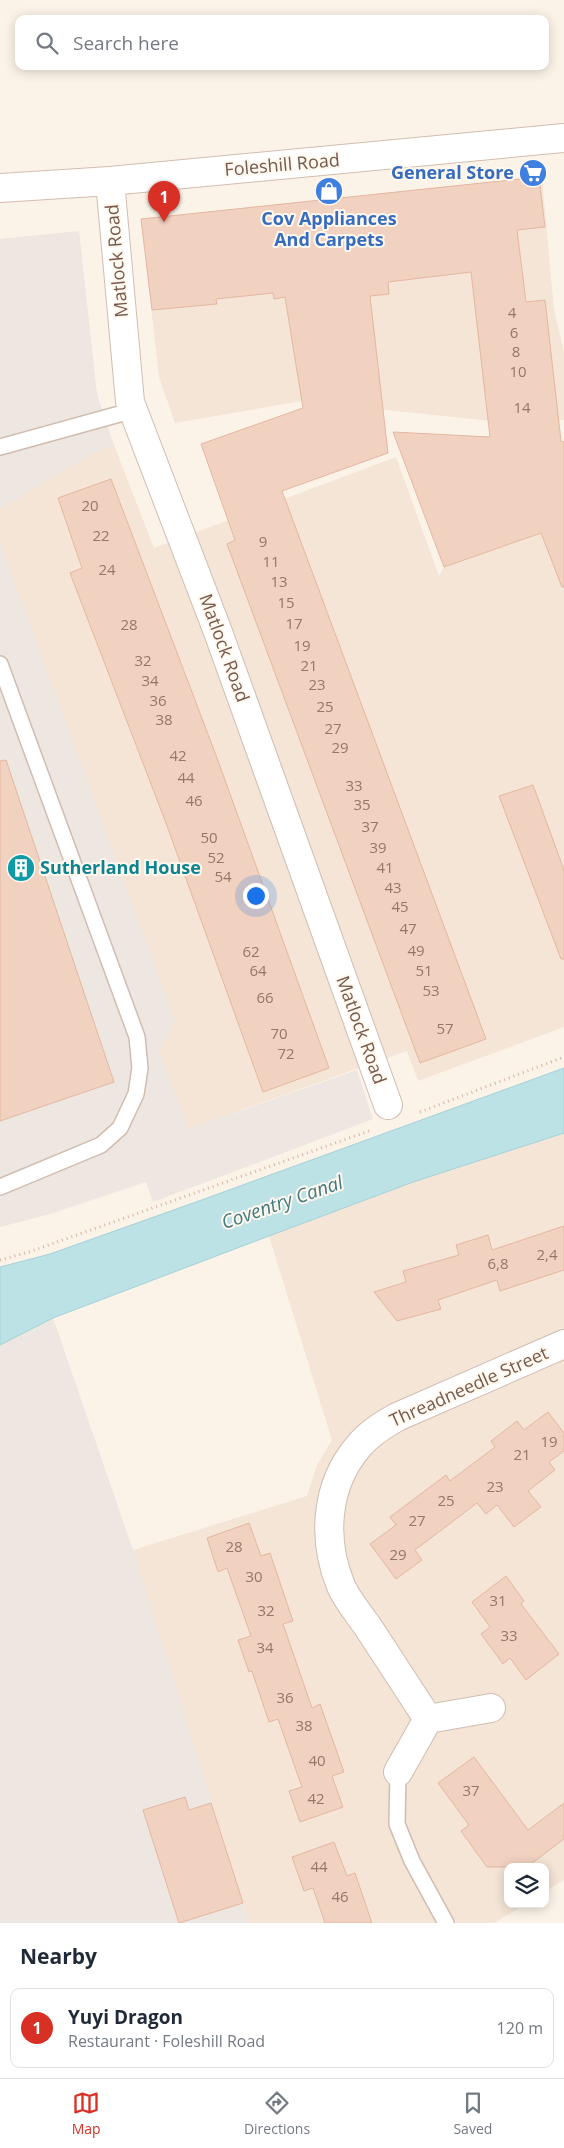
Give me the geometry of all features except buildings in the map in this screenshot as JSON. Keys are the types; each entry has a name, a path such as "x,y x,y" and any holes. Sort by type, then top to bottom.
{"street":[{"name":"Foleshill Road","path":"0,188 110,181 564,138"},
{"name":"Matlock Road","path":"110,181 130,402 218,632 383,1117"},
{"name":"Threadneedle Street","path":"428,1719 342,1588 331,1558 328,1524 333,1495 344,1468 358,1446 378,1429 397,1417 564,1344"},
{"path":"398,1772 428,1719 491,1708"}],"lane":[{"path":"0,447 134,410"},
{"path":"0,664 137,1037 140,1068 136,1094 120,1128 101,1145 0,1187"},
{"path":"398,1772 397,1824 412,1861 446,1923"}],"path":[{"path":"415,1114 564,1057"},
{"path":"0,1260 29,1252 383,1117"}],"shaded area":[{"path":"539,177 542,179 554,310 564,352 564,420 491,421 302,401 175,423 159,377 141,219"},
{"path":"79,231 97,394 114,445 89,455 0,509 0,239"},
{"path":"114,445 154,548 396,457 439,576 444,567 564,525 564,1027 418,1081 407,1051 188,1129 159,1051 175,1022 0,543 0,509 89,455"},
{"path":"0,543 175,1022 159,1051 188,1129 357,1070 373,1119 153,1202 146,1182 50,1214 0,1227"},
{"path":"564,1133 564,1880 549,1889 549,1863 504,1863 504,1908 519,1908 494,1923 249,1923 133,1550 307,1496 317,1465 332,1440 269,1236 413,1182"},
{"path":"53,1318 133,1550 249,1923 0,1923 0,1345"}],"water":[{"name":"Coventry Canal","path":"564,1068 564,1133 413,1182 269,1236 53,1318 0,1345 0,1267 50,1254"}],"place":[{"name":"General Store","path":"533,173"},
{"name":"Cov Appliances And Carpets","path":"329,191"},
{"name":"Yuyi Dragon","path":"164,222"},
{"name":"Sutherland House","path":"21,868"}]}
